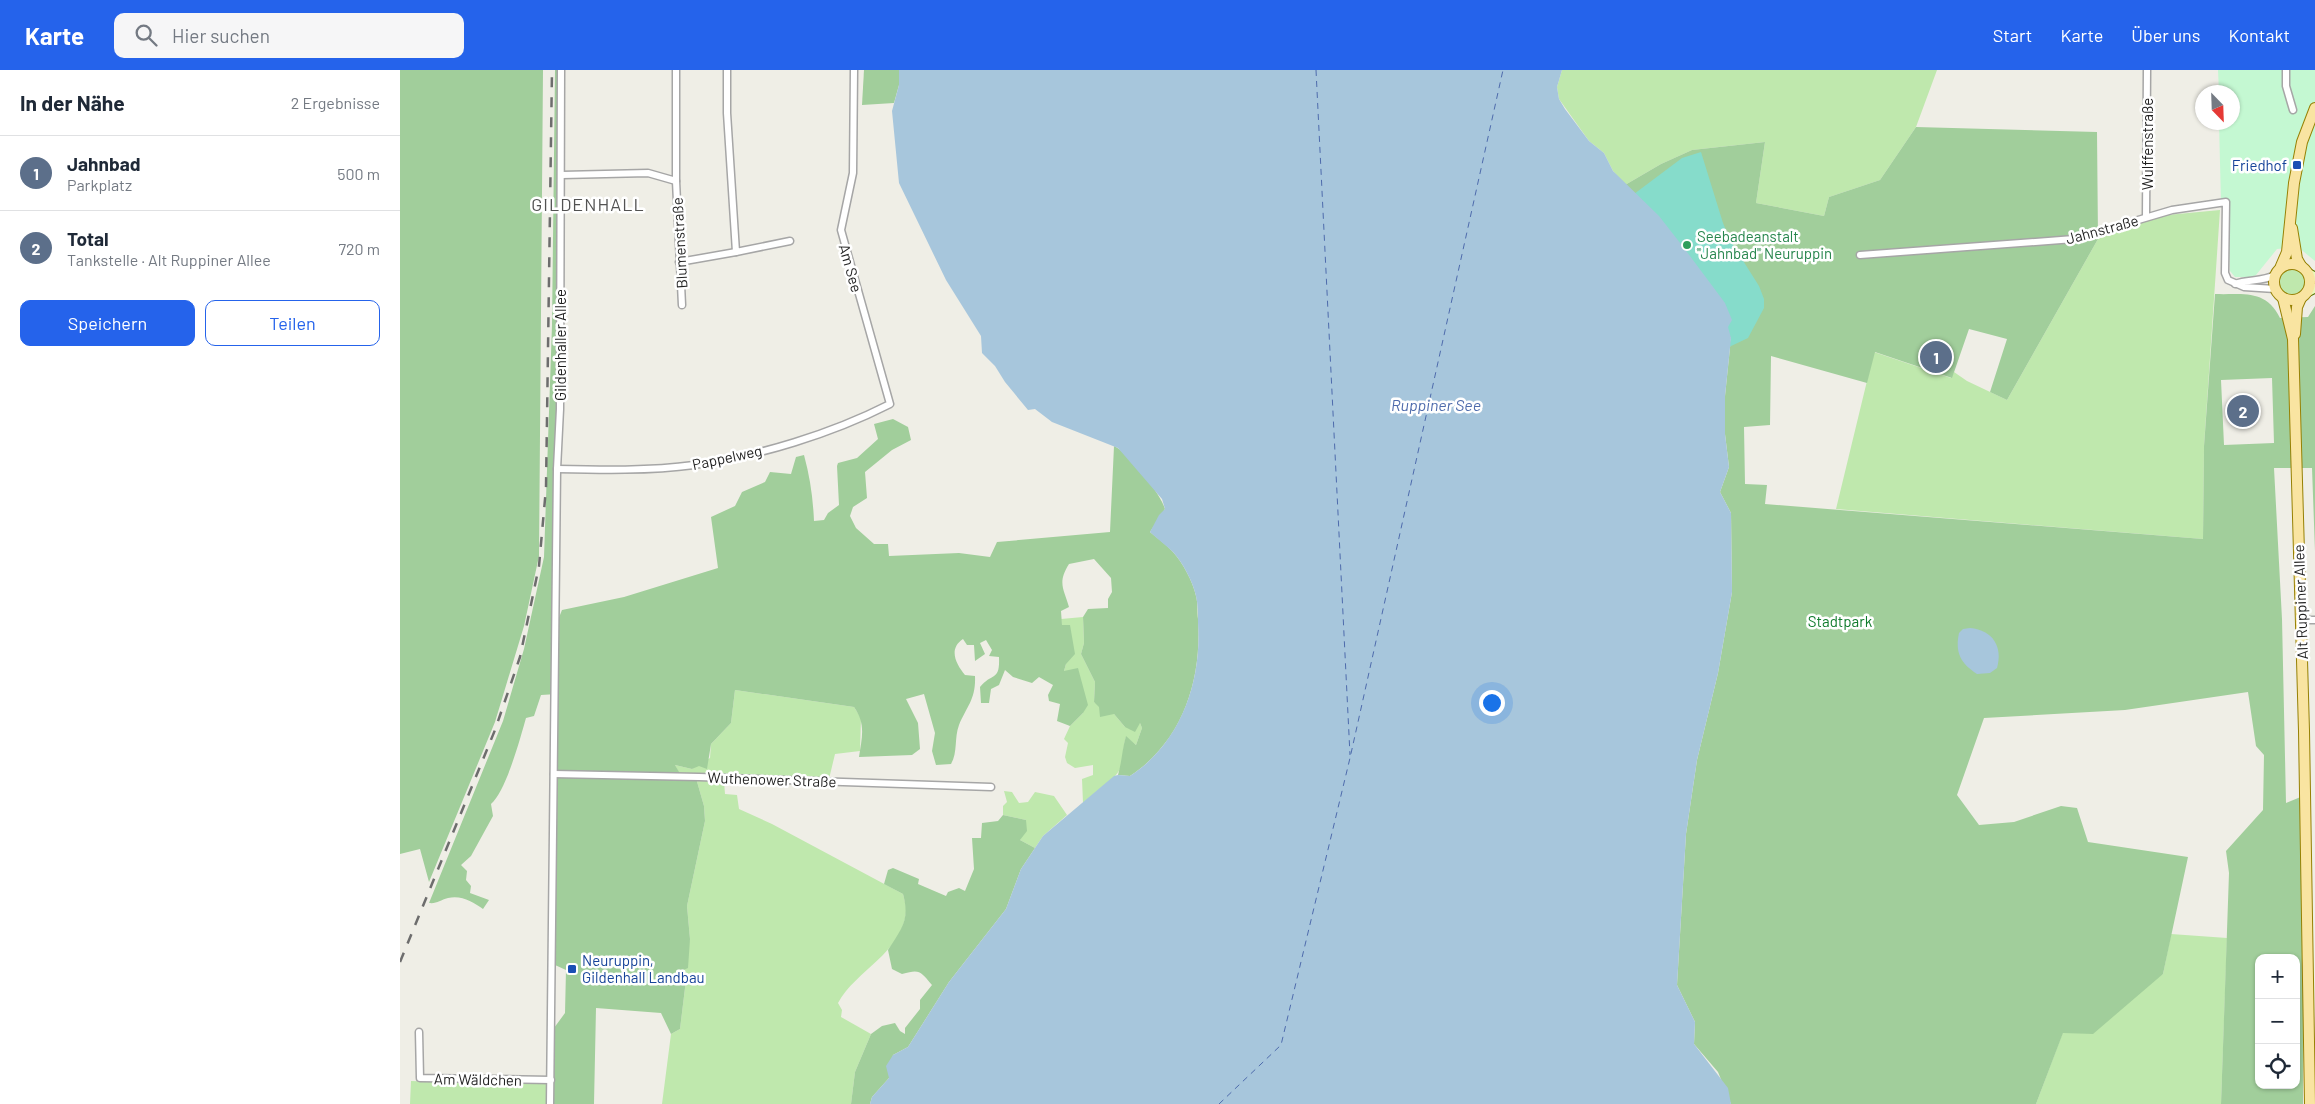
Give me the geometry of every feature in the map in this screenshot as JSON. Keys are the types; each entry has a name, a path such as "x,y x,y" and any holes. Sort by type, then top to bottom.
{"main road":[{"path":"2278,270 2295,264 2301,266 2312,275 2308,293 2295,300 2284,298 2275,289 2278,270 2285,260 2294,183 2302,142 2315,108"},
{"path":"2290,224 2297,259 2301,266"},
{"name":"Alt Ruppiner Allee","path":"2308,293 2297,307 2293,339 2310,1104"},
{"name":"Alt Ruppiner Allee","path":"2284,298 2293,339"}],"street":[{"name":"Gildenhaller Allee","path":"554,774 557,469 560,409 561,70"},
{"name":"Blumenstraße","path":"676,70 676,180 682,305"},
{"path":"727,70 727,114 736,252"},
{"name":"Am See","path":"854,70 853,173 841,230 890,404"},
{"name":"Wulffenstraße","path":"2146,217 2147,70"},
{"path":"2286,70 2286,86 2293,110"},
{"name":"Blumenstraße","path":"562,175 648,174 676,180"},
{"name":"Jahnstraße","path":"1860,255 2074,240 2172,210 2226,202 2225,273 2228,280 2235,284"},
{"path":"679,262 790,241"},
{"path":"2235,284 2243,280 2260,280 2278,270"},
{"path":"2235,284 2244,287 2275,289"},
{"name":"Pappelweg","path":"557,469 621,469 693,465 710,462 777,447 839,427 890,404"},
{"path":"2300,620 2315,620"},
{"path":"550,1104 554,774"},
{"name":"Wuthenower Straße","path":"554,774 991,787"},
{"name":"Am Wäldchen","path":"419,1032 420,1078 551,1080"}],"green space":[{"path":"400,70 543,70 539,556 524,626 495,722 429,882 420,849 400,854"},
{"path":"555,70 562,70 557,433 552,620 558,620 562,610 624,597 718,568 711,517 735,506 742,492 765,482 770,472 791,474 796,457 804,455 811,488 814,521 824,520 828,513 839,505 838,463 857,458 878,439 874,424 893,419 908,427 911,440 892,450 865,472 867,498 853,507 850,516 856,528 874,544 888,544 889,556 959,553 990,557 997,542 1110,532 1114,446 1135,465 1151,484 1162,502 1165,509 1150,532 1173,552 1187,573 1196,596 1198,619 1197,664 1185,707 1176,727 1164,745 1148,762 1130,776 1118,775 1126,736 1136,745 1142,728 1140,723 1135,732 1125,727 1114,714 1100,717 1099,707 1094,702 1095,682 1081,654 1084,643 1083,617 1088,609 1108,608 1108,599 1112,592 1111,578 1094,559 1069,564 1062,581 1069,607 1061,611 1062,625 1070,625 1075,654 1066,664 1064,671 1078,668 1088,705 1070,726 1057,721 1060,704 1049,701 1048,695 1053,685 1039,677 1032,683 1013,677 1005,670 999,685 991,689 989,703 981,703 980,687 984,682 997,674 999,665 999,657 989,656 992,650 986,640 980,643 985,654 975,661 974,645 967,645 963,639 956,647 956,661 965,675 975,676 975,684 972,697 959,725 951,764 936,765 932,751 935,733 924,694 906,699 918,723 920,749 912,755 859,757 862,725 854,707 735,690 731,723 711,744 707,769 699,766 692,769 675,765 682,777 696,778 704,806 705,821 687,906 690,939 688,968 679,972 686,980 680,1029 671,1034 661,1013 596,1008 594,1104 551,1104 554,1028 565,1013 566,970 555,965 554,951 557,694 541,695 534,716 526,718 507,777 497,797 491,804 493,816 471,856 461,865 467,871 466,880 471,886 470,893 489,900 483,909 458,897 429,903 503,721 524,649 544,557 552,325"},
{"path":"864,70 899,70 899,85 894,103 862,105"},
{"path":"1562,70 1937,70 1916,127 1880,180 1829,197 1824,216 1756,203 1765,142 1692,150 1661,164 1625,185 1613,171 1604,153 1589,141 1559,99 1557,87"},
{"path":"2218,70 2315,70 2315,261 2298,247 2277,249 2256,275 2252,277 2235,277 2230,271 2228,207 2221,203 2219,130 2240,130 2240,85 2219,85"},
{"name":"Stadtpark","path":"1916,127 2097,132 2098,239 2007,400 1990,392 2007,339 1969,329 1952,378 1875,352 1867,383 1771,356 1770,425 1744,427 1745,484 1767,485 1765,504 2203,539 2204,446 2215,294 2244,294 2261,298 2268,302 2280,318 2308,317 2315,306 2315,551 2312,468 2274,468 2282,619 2286,803 2303,796 2303,1104 2221,1104 2229,873 2226,851 2263,810 2264,755 2256,746 2248,692 2125,710 1984,718 1957,795 1979,825 2014,822 2061,806 2077,808 2088,842 2188,857 2163,974 2093,1034 2063,1033 2036,1104 1731,1104 1718,1072 1694,1044 1695,1022 1677,985 1686,834 1697,760 1718,673 1732,592 1731,513 1720,492 1729,467 1725,434 1725,396 1731,338 1640,199 1625,185 1661,164 1692,150 1765,142 1756,203 1824,216 1829,197 1880,180","holes":["2272,378 2274,443 2224,445 2221,380"]},
{"path":"2220,210 2204,446 2203,539 1836,509 1874,352 1951,378 1954,372 1967,381 2007,400 2098,239 2146,217"},
{"path":"2292,269 2302,273 2306,283 2302,293 2292,297 2282,293 2278,283 2282,273"},
{"path":"1083,617 1084,643 1081,654 1095,682 1094,702 1114,714 1125,727 1140,723 1142,728 1136,745 1126,737 1121,767 1113,779 1083,803 1082,779 1093,775 1093,765 1075,768 1067,763 1065,757 1068,743 1064,739 1070,726 1083,713 1064,671 1066,664 1061,619"},
{"path":"735,690 854,707 861,718 860,751 835,754 829,779 680,775 675,765 692,769 710,758 711,744 731,723"},
{"path":"696,778 724,781 725,794 737,795 739,809 772,824 903,894 906,912 903,926 896,939 846,991 838,1003 842,1010 841,1017 871,1034 855,1072 851,1104 662,1104 671,1034 680,1029 686,980 679,972 690,939 687,906 705,821 704,806"},
{"path":"1004,791 1012,792 1019,803 1028,802 1035,792 1054,796 1067,815 1043,836 1035,848 1020,840 1026,820 1003,815 1003,806 1007,802"},
{"path":"1003,815 1026,820 1027,831 1020,840 1035,848 1021,869 1006,909 949,982 908,1047 893,1055 889,1078 872,1097 870,1104 851,1104 855,1072 871,1034 882,1026 895,1023 900,1031 905,1034 905,1028 920,1009 920,1000 932,985 919,972 902,974 892,969 888,950 901,929 906,911 903,894 884,884 888,870 893,868 919,879 918,884 946,896 948,892 959,888 965,891 974,869 972,838 981,838 982,823 998,821"},
{"path":"2171,934 2227,938 2221,1104 2036,1104 2063,1032 2163,974"},
{"path":"411,1081 513,1084 514,1081 550,1081 549,1104 410,1104"}],"shaded area":[{"name":"Seebadeanstalt \"Jahnbad\" Neuruppin","path":"1701,152 1730,240 1759,286 1764,299 1764,308 1748,338 1729,347 1731,338 1634,194 1682,158"}],"water":[{"name":"Ruppiner See","path":"899,70 1562,70 1557,87 1559,99 1565,109 1589,141 1604,153 1613,171 1659,216 1725,303 1732,320 1728,327 1731,338 1725,396 1725,434 1729,467 1720,492 1731,513 1732,592 1718,673 1697,760 1686,834 1677,985 1695,1022 1694,1044 1728,1088 1731,1104 870,1104 872,1097 889,1078 886,1066 893,1055 908,1047 949,982 1006,909 1021,869 1043,836 1114,776 1130,776 1148,762 1163,746 1185,709 1192,688 1198,645 1197,603 1190,579 1173,552 1150,532 1159,515 1165,509 1162,499 1118,448 1052,422 1035,409 1028,410 1005,382 995,366 982,353 981,336 946,280 899,183 892,111 899,85"},
{"path":"1970,628 1985,632 1997,647 1999,660 1997,668 1990,673 1977,674 1966,666 1960,656 1958,651 1959,633 1963,629"}],"ferry route":[{"path":"1316,70 1350,755"},
{"path":"1219,1104 1281,1045 1350,758 1503,70"}],"railway":[{"path":"400,962 495,730 520,657 539,566 546,488 552,70"}],"place":[{"name":"Friedhof","path":"2297,165"},
{"name":"Seebadeanstalt \"Jahnbad\" Neuruppin","path":"1687,245"},
{"name":"Jahnbad","path":"1936,357"},
{"name":"Total","path":"2243,411"},
{"name":"Neuruppin, Gildenhall Landbau","path":"572,969"}],"district":[{"name":"GILDENHALL","path":"588,204"}]}
